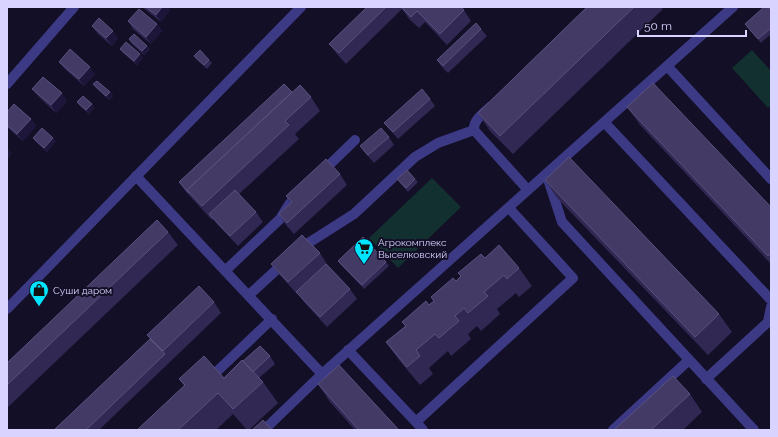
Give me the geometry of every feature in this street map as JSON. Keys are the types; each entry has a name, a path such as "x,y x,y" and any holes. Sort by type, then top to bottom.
{"street":[{"path":"7,84 74,7"},
{"path":"7,309 301,7"},
{"path":"264,430 348,350 668,67 733,7"},
{"path":"668,67 771,179"},
{"path":"500,97 478,118 474,125 474,130 528,190"},
{"path":"605,123 771,300"},
{"path":"249,295 298,250 354,214 415,157 438,143 474,130"},
{"path":"226,270 280,219 290,203 355,140"},
{"path":"547,174 562,222 754,430"},
{"path":"136,176 226,270 322,374"},
{"path":"416,422 573,278 509,208"},
{"path":"706,379 768,322 771,308"},
{"path":"203,386 272,319"},
{"path":"348,350 423,430"},
{"path":"613,430 689,360"}],"green space":[{"path":"752,50 771,71 771,105 768,108 732,68"},
{"path":"432,178 461,207 398,268 369,238"}],"building":[{"path":"146,7 162,7 156,15"},
{"path":"367,7 386,7 339,53 329,44"},
{"path":"461,7 464,10 440,34 417,11 411,17 402,8"},
{"path":"587,7 634,7 500,136 478,113"},
{"path":"764,7 768,7 771,10 771,28 758,39 745,24"},
{"path":"139,9 157,24 146,37 128,21"},
{"path":"99,18 113,31 106,38 92,26"},
{"path":"476,23 481,29 443,66 437,60"},
{"path":"134,34 147,46 142,51 129,39"},
{"path":"126,42 140,54 134,61 120,49"},
{"path":"70,49 90,67 79,79 59,62"},
{"path":"200,50 209,60 204,65 194,56"},
{"path":"43,77 62,93 51,105 32,89"},
{"path":"97,81 110,92 106,96 93,84"},
{"path":"653,83 771,207 771,253 768,256 627,107"},
{"path":"284,84 292,92 187,190 189,193 179,182"},
{"path":"300,85 311,97 285,121 289,125 202,206 187,190"},
{"path":"422,89 430,99 393,132 384,123"},
{"path":"83,96 92,104 86,110 77,102"},
{"path":"14,104 31,119 17,134 7,125 7,112"},
{"path":"42,128 53,138 44,148 33,138"},
{"path":"381,128 389,137 368,155 360,146"},
{"path":"569,157 719,314 695,337 545,180"},
{"path":"326,159 340,174 287,223 279,214 292,202 286,196"},
{"path":"407,170 415,179 406,188 397,179"},
{"path":"235,190 256,212 230,236 209,214"},
{"path":"157,220 168,232 7,385 7,363"},
{"path":"302,235 320,253 288,282 271,264"},
{"path":"363,237 386,262 362,285 338,261"},
{"path":"499,245 519,268 507,279 504,275 484,292 488,296 468,313 464,308 455,316 459,321 439,338 435,334 416,350 420,356 407,367 386,342 406,326 402,322 426,301 429,305 434,301 431,297 453,278 456,281 461,276 458,273 481,254 485,258"},
{"path":"326,264 350,289 320,317 296,292"},
{"path":"199,286 214,302 163,351 147,335"},
{"path":"150,339 165,354 86,430 54,430"},
{"path":"260,346 270,356 253,372 243,361"},
{"path":"204,356 224,378 242,360 263,382 233,409 218,393 178,430 137,430 185,385 179,379"},
{"path":"339,365 399,430 359,430 318,384"},
{"path":"673,376 690,394 651,430 614,430"},
{"path":"263,420 272,430 252,430"}],"place":[{"name":"Агрокомплекс Выселковский","path":"364,265"},
{"name":"Суши даром","path":"39,307"}]}
